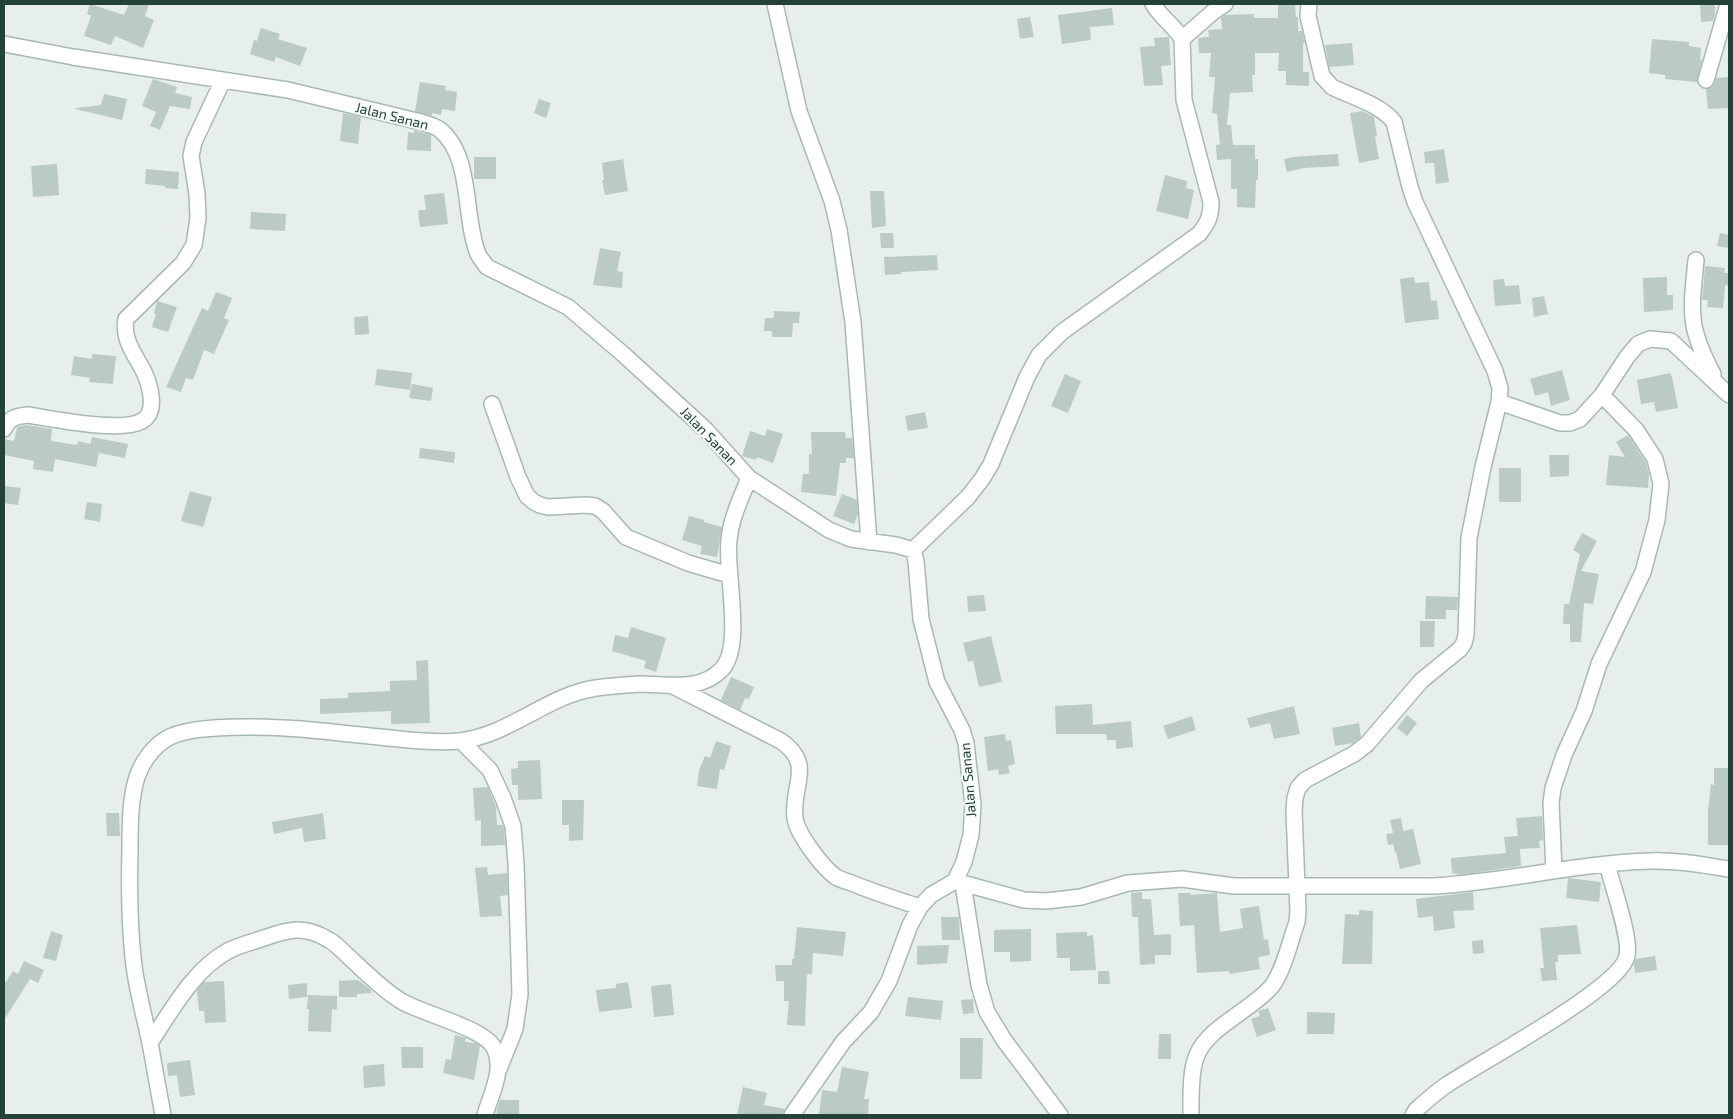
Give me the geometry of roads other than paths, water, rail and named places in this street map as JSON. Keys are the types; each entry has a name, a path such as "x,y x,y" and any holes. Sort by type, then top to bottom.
{"street":[{"path":"775,4 799,111 832,201 839,230 853,322 869,542"},
{"path":"913,550 968,497 982,478 991,464 1027,377 1039,355 1062,332 1199,234 1208,222 1211,213 1210,202 1184,100 1182,39 1179,32 1165,20 1153,4"},
{"path":"1182,39 1225,4"},
{"path":"1191,1115 1191,1086 1196,1055 1207,1039 1264,995 1273,984 1297,922 1294,811 1298,788 1305,780 1354,754 1367,744 1421,681 1454,654 1464,643 1466,635 1471,522 1482,467 1500,402 1500,388 1495,372 1415,202 1394,122 1389,115 1379,109 1332,87 1326,82 1322,76 1308,16 1309,4"},
{"path":"1706,80 1728,4"},
{"name":"Jalan Sanan","path":"4,44 73,57 288,90 439,128 450,142 460,162 474,241 478,255 487,267 568,307 623,354 706,430 749,478 829,530 851,539 896,545 913,550 916,561 922,619 937,682 962,730 966,743 973,805 971,835 959,882"},
{"path":"4,429 10,420 28,415 111,426 129,425 143,421 149,413 152,403 150,391 145,373 125,336 126,319 183,263 194,245 198,218 197,194 191,156 194,142 223,80"},
{"path":"1696,260 1692,301 1695,332 1703,353 1724,390"},
{"path":"1500,402 1560,423 1570,423 1580,419 1602,395 1638,344 1650,339 1671,341 1724,390"},
{"path":"1554,871 1552,788 1564,755 1584,711 1599,664 1643,572 1658,520 1661,484 1655,459 1636,430 1602,395"},
{"path":"492,404 518,478 527,496 534,502 540,506 548,507 595,506 603,511 626,537 688,563 729,575"},
{"path":"163,1115 135,974 128,892 130,821 138,777 150,752 168,737 199,729 224,728 300,729 428,742 461,741 494,731 550,703 593,688 640,684 673,686 696,684 714,677 725,666 731,648 733,626 728,543 732,520 749,478"},
{"path":"673,686 793,749 800,763 799,779 794,800 795,820 801,837 836,877 920,907"},
{"path":"461,741 490,770 503,798 513,826 516,864 520,994 515,1030 499,1070 485,1115"},
{"path":"792,1115 843,1042 871,1012 882,996 903,948 910,925 920,907 931,895 959,882 1024,900 1046,901 1081,897 1128,883 1182,879 1234,886 1434,886 1462,884 1607,864 1651,861 1699,864 1729,869"},
{"path":"1412,1115 1446,1086 1512,1046 1585,998 1605,984 1620,970 1627,958 1628,944 1607,864"},
{"path":"959,882 979,985 987,1012 1004,1040 1060,1115"},
{"path":"150,1043 181,996 211,962 229,950 295,929 315,932 331,940 375,982 404,1002 480,1034 492,1045 498,1057 499,1070"}]}
